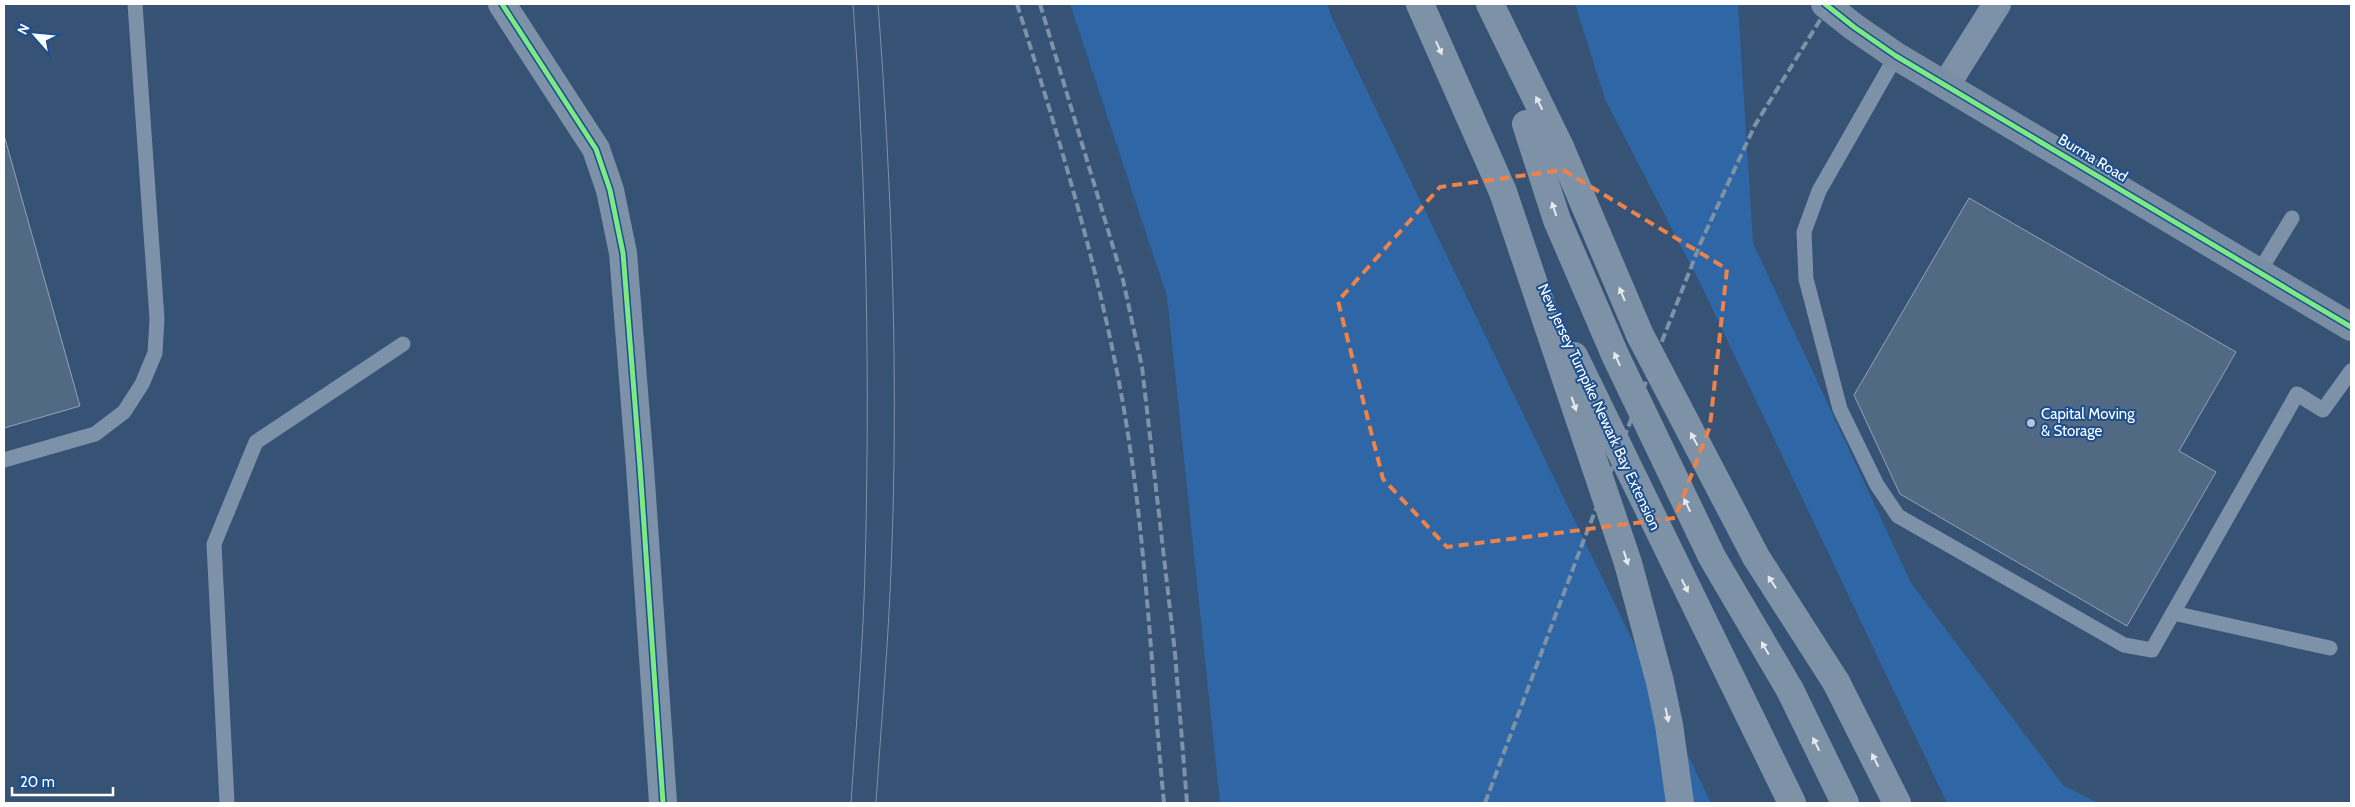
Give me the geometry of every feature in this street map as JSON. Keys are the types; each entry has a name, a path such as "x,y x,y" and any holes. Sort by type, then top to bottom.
{"highway":[{"name":"New Jersey Turnpike Newark Bay Extension","path":"1420,4 1602,416 1792,803"},
{"path":"1486,4 1557,220 1620,365 1712,557 1790,690 1845,803"},
{"path":"1490,4 1560,147 1644,344 1756,557 1836,682 1897,803"},
{"path":"1503,192 1628,563 1660,682 1669,725 1680,803"}],"street":[{"path":"502,4 596,149 610,190 623,253 663,803"},
{"name":"Burma Road","path":"1825,4 1896,56 2351,328"},
{"path":"1946,85 1997,4"}],"lane":[{"path":"4,460 95,434 124,412 142,384 155,353 157,319 135,4"},
{"path":"1896,56 1819,190 1804,232 1806,279 1840,409 1878,485 1898,516 2124,645 2152,650 2297,394 2323,410 2351,371"},
{"path":"2259,272 2292,218"},
{"path":"227,803 214,544 256,442 403,344"},
{"path":"2173,613 2330,648"}],"highlighted area":[{"path":"1563,170 1727,269 1710,426 1675,518 1447,547 1383,479 1338,301 1440,187"}],"shaded area":[{"path":"1070,4 1327,4 1332,18 1711,803 1220,803 1167,296"},
{"path":"1575,4 1738,4 1753,243 1911,583 2063,785 2098,803 1947,803 1703,289 1605,99"}],"building":[{"path":"4,135 80,406 4,428"},
{"name":"Capital Moving & Storage","path":"1969,198 2236,352 2179,451 2216,472 2127,626 1900,494 1854,395"}],"tram line":[{"path":"851,803 864,599 867,428 864,216 853,4"},
{"path":"876,803 890,599 894,429 893,287 887,145 878,4"}],"railway":[{"path":"1017,4 1090,252 1123,404 1143,553 1164,803"},
{"path":"1040,4 1123,280 1142,367 1175,653 1187,803"},
{"path":"1485,803 1583,542 1701,242 1755,125 1830,4"}],"cycle path":[{"path":"502,4 596,149 610,190 623,253 663,803"},
{"path":"1825,4 1896,56 2351,327"}],"place":[{"name":"Capital Moving & Storage","path":"2031,423"}]}
